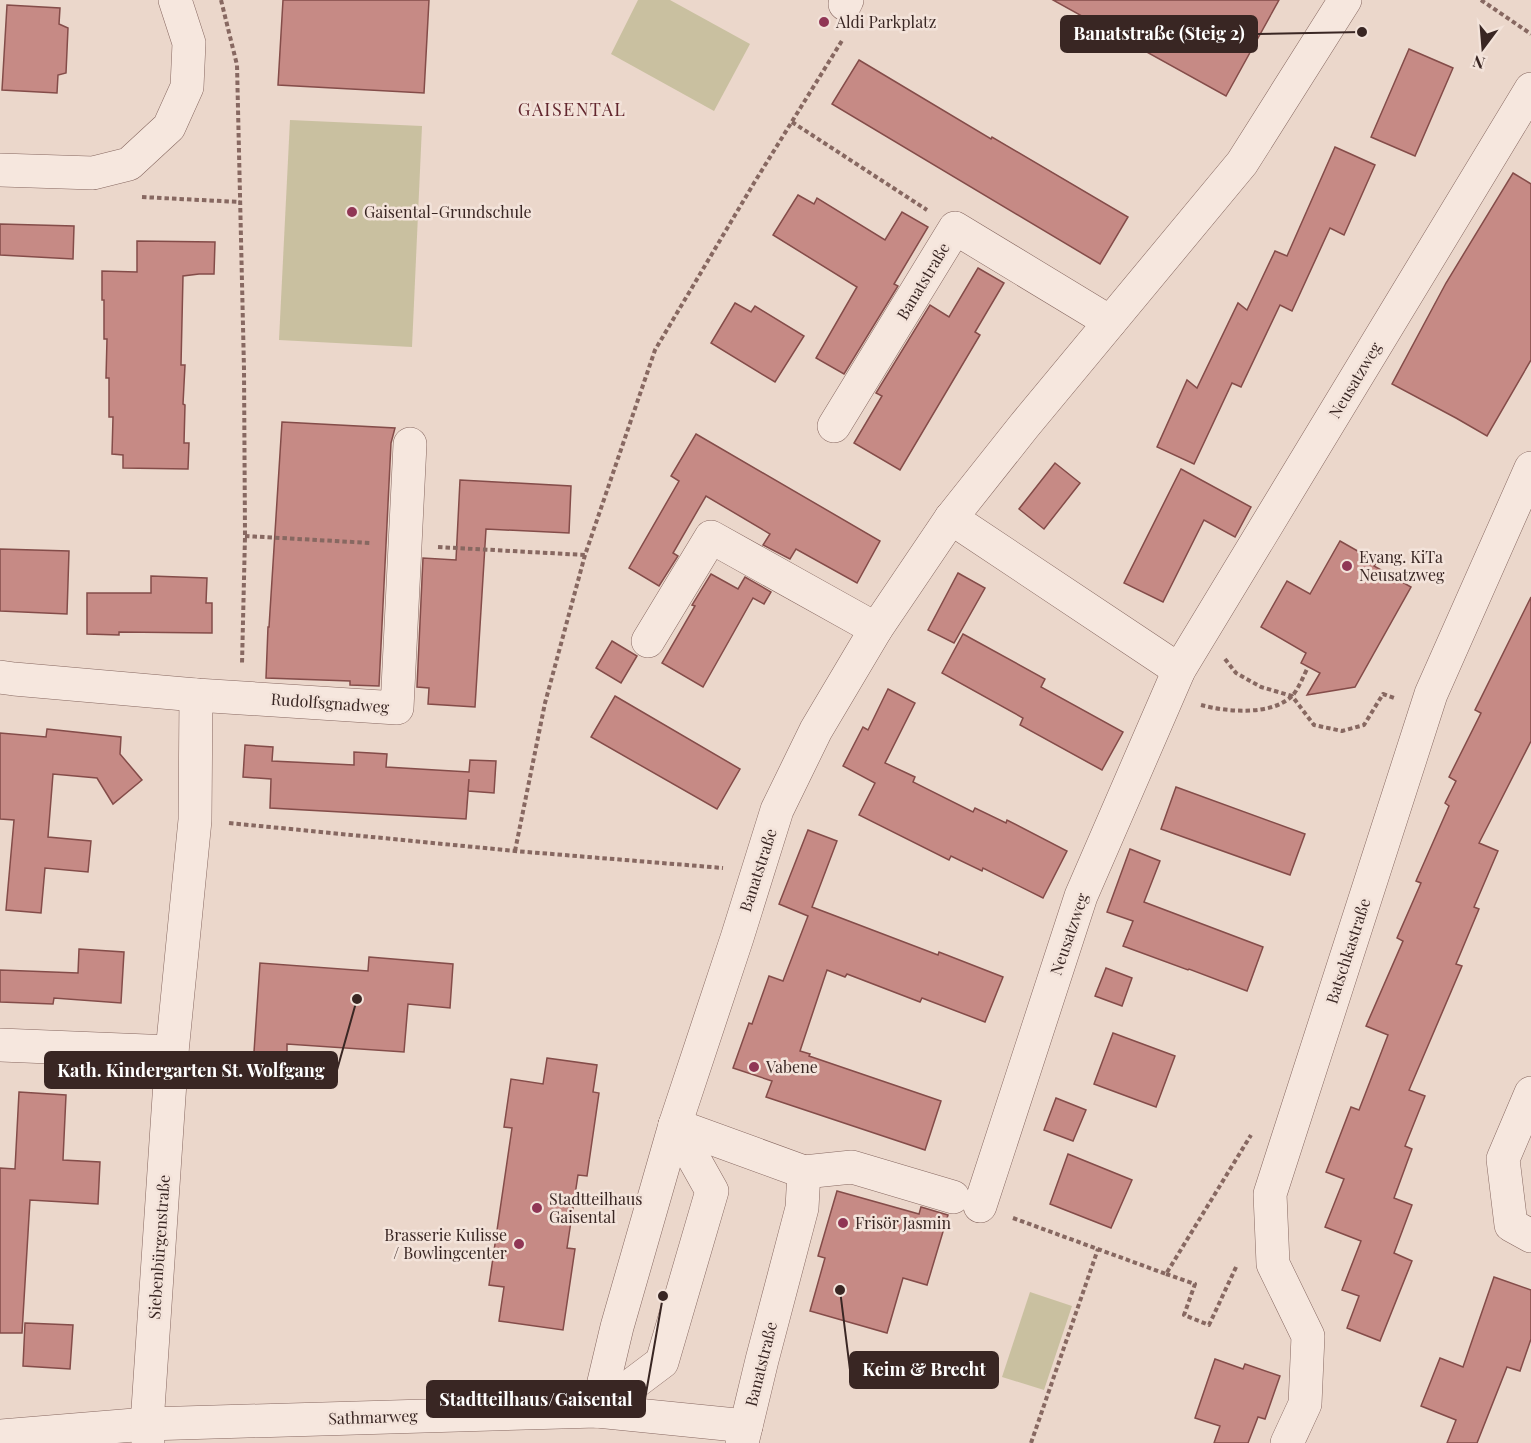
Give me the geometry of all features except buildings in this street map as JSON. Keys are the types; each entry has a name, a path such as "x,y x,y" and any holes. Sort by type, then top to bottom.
{"street":[{"path":"0,170 93,173 129,164 169,127 187,87 189,43 175,0"},
{"name":"Banatstraße","path":"597,1411 616,1327 675,1125 777,810 816,730 876,629 951,518 1024,426 1242,163 1345,0"},
{"name":"Neusatzweg","path":"967,1202 1081,896 1174,682 1531,89"},
{"name":"Banatstraße","path":"834,426 955,228 1110,322"},
{"name":"Rudolfsgnadweg","path":"0,676 196,695 398,708 410,444"},
{"name":"Batschkastraße","path":"1287,1443 1305,1404 1308,1336 1273,1264 1270,1194 1431,694 1531,468"},
{"path":"951,518 1174,682"},
{"path":"648,641 711,537 876,629"},
{"name":"Siebenbürgenstraße","path":"147,1433 172,1052 195,820 196,695"},
{"path":"0,1045 172,1052"},
{"path":"1531,1093 1503,1159 1511,1225 1531,1236"},
{"path":"675,1125 804,1172 852,1167 967,1202"},
{"path":"597,1411 662,1362 712,1191 675,1125"},
{"name":"Banatstraße","path":"744,1434 802,1208 804,1172"},
{"name":"Sathmarweg","path":"0,1436 147,1433 597,1411 744,1434"}],"path":[{"path":"221,0 237,65 244,357 245,537 241,698"},
{"path":"1481,0 1531,34"},
{"path":"515,851 545,703 585,555 655,350 748,192 837,51 850,27 846,2"},
{"path":"792,122 955,228"},
{"path":"129,164 140,197 240,202"},
{"path":"245,537 352,542"},
{"path":"406,545 585,555"},
{"path":"1174,682 1203,706 1243,711 1278,705 1292,696 1308,667"},
{"path":"1236,674 1261,687 1292,696 1314,725 1342,731 1364,725 1383,694"},
{"path":"195,820 515,851 729,868 756,877"},
{"path":"1166,1274 1256,1126"},
{"path":"967,1202 1195,1284 1184,1315 1209,1325"},
{"path":"1031,1443 1098,1249"}],"shaded area":[{"path":"638,0 670,0 750,44 714,111 611,54"},
{"path":"290,120 422,126 412,347 279,340"},
{"path":"1030,1292 1072,1306 1044,1390 1002,1377"}],"place":[{"name":"Aldi Parkplatz","path":"824,22"},
{"name":"Banatstraße (Steig 2)","path":"1362,32"},
{"name":"Gaisental-Grundschule","path":"352,212"},
{"name":"Evang. KiTa Neusatzweg","path":"1347,566"},
{"name":"Kath. Kindergarten St. Wolfgang","path":"357,999"},
{"name":"Vabene","path":"754,1067"},
{"name":"Stadtteilhaus Gaisental","path":"537,1208"},
{"name":"Frisör Jasmin","path":"843,1223"},
{"name":"Brasserie Kulisse / Bowlingcenter","path":"519,1244"},
{"name":"Keim & Brecht","path":"840,1290"},
{"name":"Stadtteilhaus/Gaisental","path":"663,1296"}],"district":[{"name":"GAISENTAL","path":"572,110"}]}
